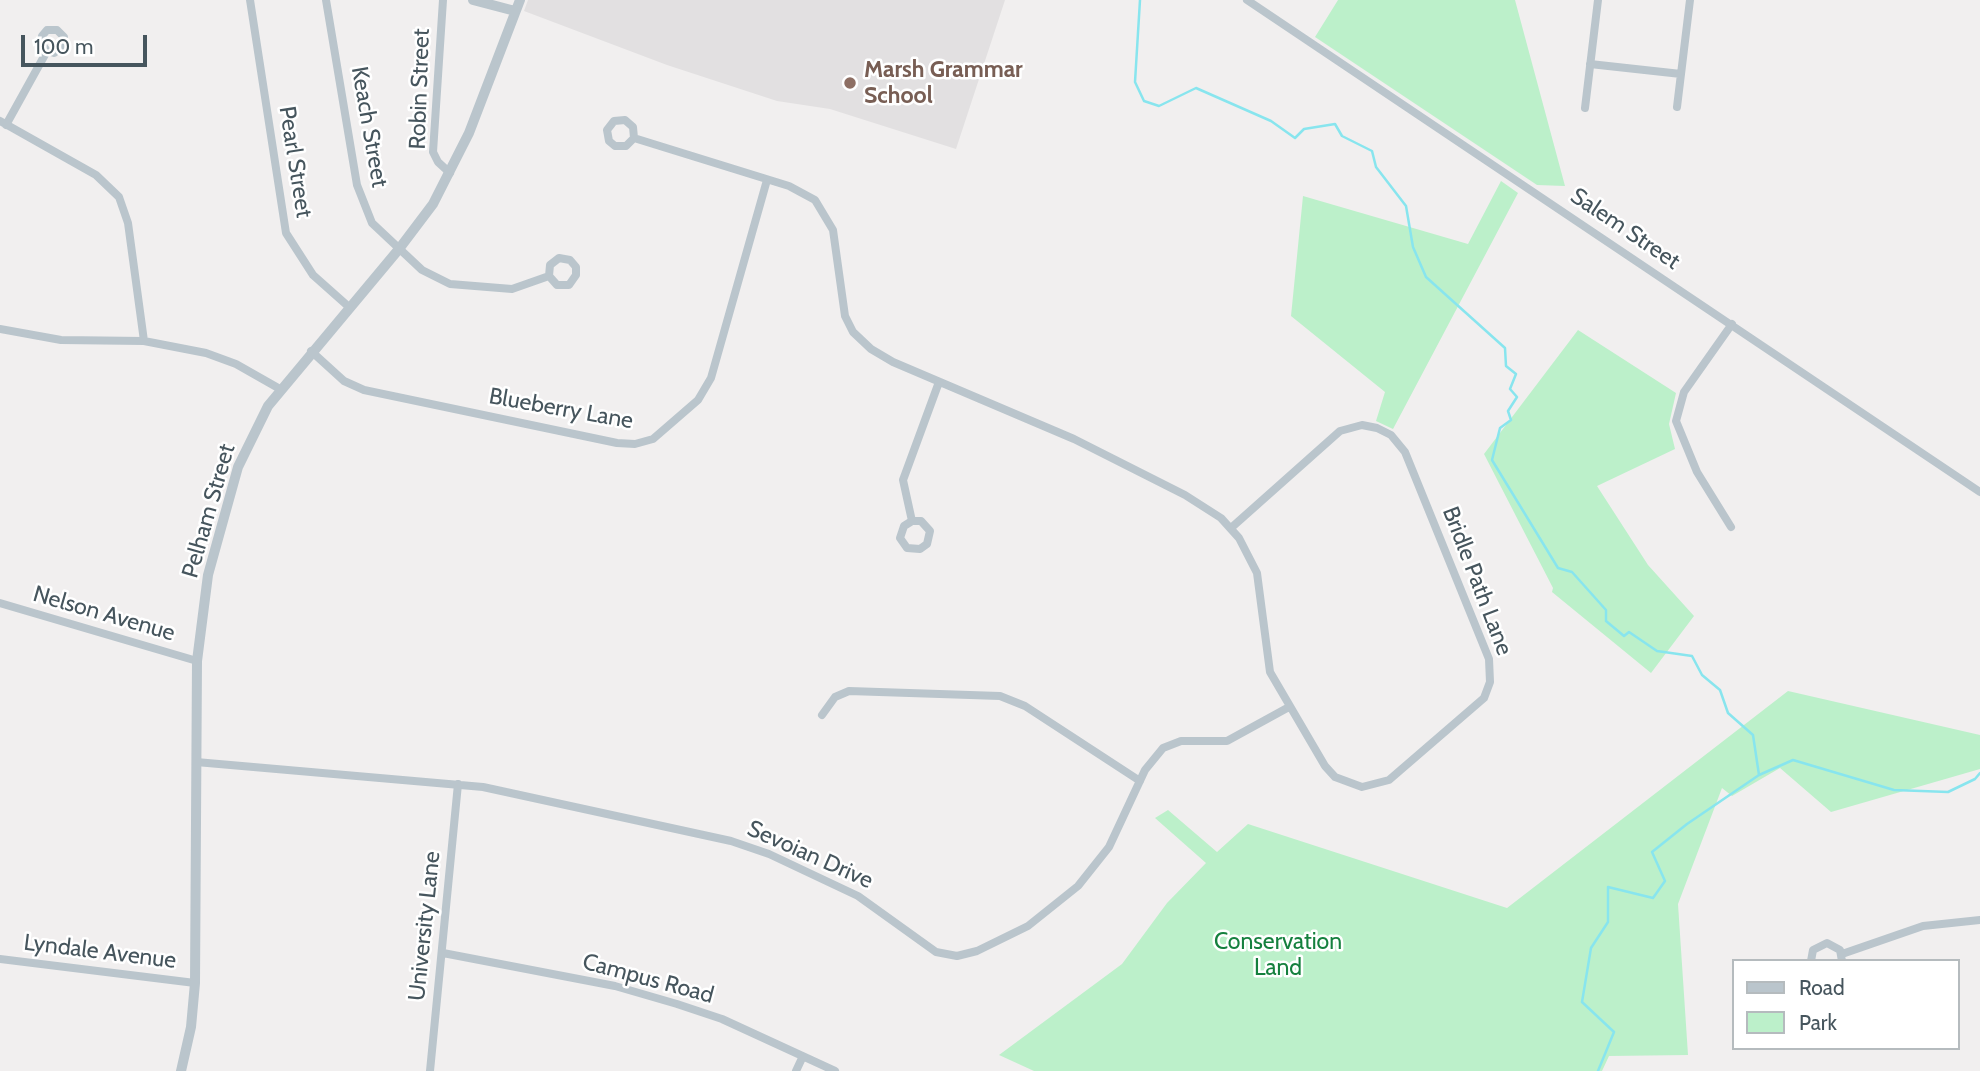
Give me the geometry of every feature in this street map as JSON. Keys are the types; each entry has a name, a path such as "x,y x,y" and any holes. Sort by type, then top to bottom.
{"street":[{"name":"Pearl Street","path":"250,0 286,233 313,275 349,307"},
{"name":"Keach Street","path":"327,0 357,185 372,223 428,274 458,286 512,289 549,276"},
{"name":"Robin Street","path":"443,0 433,152 438,162 450,173"},
{"path":"473,0 515,11"},
{"name":"Pelham Street","path":"181,1071 191,1027 195,982 197,661 208,575 235,477 257,425 280,389 429,210 450,173 520,0"},
{"name":"Salem Street","path":"1247,0 1980,492"},
{"path":"1585,108 1598,0"},
{"path":"1677,107 1690,0"},
{"path":"47,51 3,123 105,181 119,197 128,223 144,341"},
{"path":"1590,64 1681,74"},
{"name":"Bridle Path Lane","path":"634,138 767,180 811,197 829,219 835,242 842,309 853,332 878,354 1088,446 1197,501 1231,528 1246,549 1257,573 1263,598 1267,663 1289,708 1325,766 1335,777 1354,786 1376,785 1395,776 1477,707 1489,687 1490,664 1405,452 1397,440 1384,430 1362,425 1340,431 1231,528"},
{"name":"Blueberry Lane","path":"311,351 344,381 364,390 617,443 647,442 663,433 694,404 711,378 767,180"},
{"path":"1731,527 1693,465 1676,421 1684,392 1732,324"},
{"path":"0,329 61,340 144,341 218,356 280,389"},
{"path":"912,521 903,492 904,473 939,382"},
{"name":"Nelson Avenue","path":"0,603 197,661"},
{"path":"822,715 835,697 849,691 1000,696 1025,706 1140,781"},
{"name":"Sevoian Drive","path":"196,762 505,790 753,848 858,896 936,952 957,956 977,951 1017,933 1066,898 1090,874 1109,847 1154,757 1169,745 1181,741 1227,741 1289,708"},
{"name":"University Lane","path":"429,1071 458,784"},
{"path":"1811,959 1813,950 1822,943 1832,944 1842,957 1923,926 1980,920"},
{"name":"Campus Road","path":"443,953 615,986 677,1004 722,1019 835,1071"},
{"name":"Lyndale Avenue","path":"0,959 195,982"},
{"path":"796,1071 803,1056"}],"shaded area":[{"name":"Marsh Grammar School","path":"528,0 1005,0 956,149 830,109 777,101 667,65 524,11"}],"green space":[{"path":"1338,0 1515,0 1565,186 1537,185 1315,37"},
{"path":"1501,181 1518,193 1393,429 1376,421 1385,392 1291,316 1303,196 1468,244"},
{"path":"1578,330 1676,393 1669,424 1675,449 1597,486 1648,565 1694,616 1651,673 1552,592 1553,588 1484,454"},
{"name":"Conservation Land","path":"1788,691 1980,735 1980,769 1831,812 1780,768 1732,796 1722,788 1678,904 1688,1055 1609,1056 1602,1071 1034,1071 999,1055 1122,964 1167,903 1206,863 1155,818 1168,810 1217,852 1248,824 1507,908"}],"waterway":[{"path":"1140,0 1135,82 1144,101 1159,106 1196,88 1271,121 1295,138 1304,129 1335,124 1342,136 1372,151 1376,167 1406,206 1413,247 1426,277 1505,348 1506,366 1516,374 1510,389 1517,397 1508,411 1511,420 1500,428 1492,460 1558,568 1572,572 1606,610 1606,621 1624,636 1629,632 1657,651 1692,656 1702,675 1720,690 1728,713 1753,735 1759,775 1687,824 1652,852 1665,881 1653,898 1608,887 1608,922 1591,948 1582,1002 1614,1032 1598,1071"},
{"path":"1759,775 1793,760 1894,790 1948,792 1975,779 1980,773"}],"place":[{"name":"Marsh Grammar School","path":"850,83"}]}
